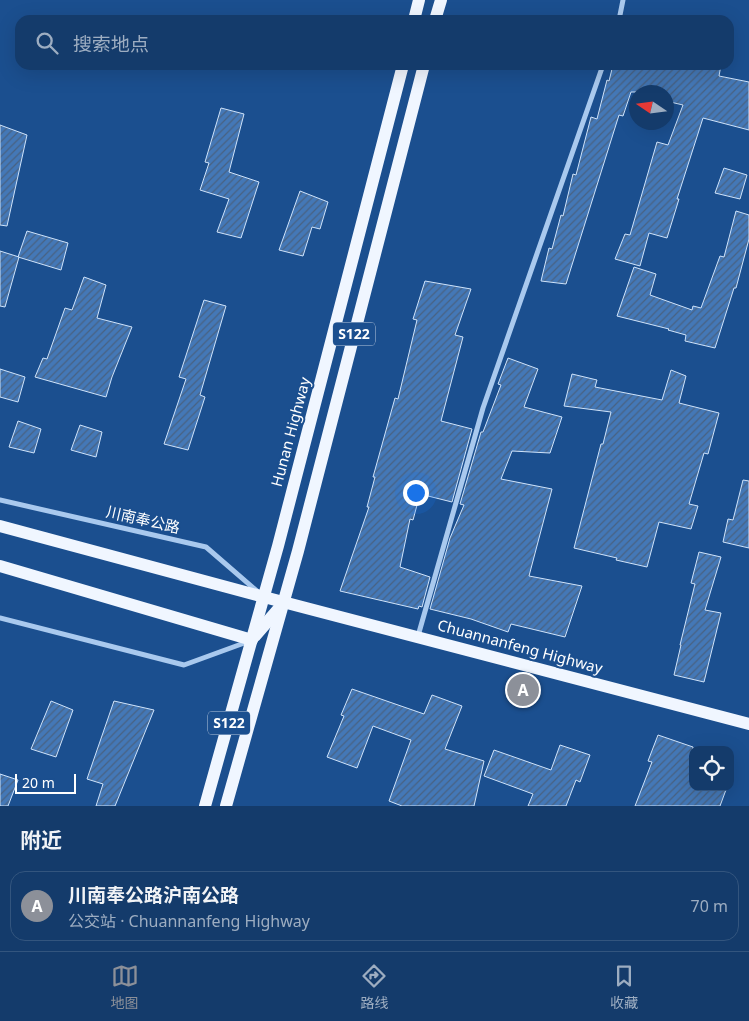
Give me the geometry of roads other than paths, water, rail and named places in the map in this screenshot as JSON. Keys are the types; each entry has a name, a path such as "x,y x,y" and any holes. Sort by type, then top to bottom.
{"main road":[{"path":"416,15 420,0"},
{"path":"436,15 441,0"},
{"name":"Hunan Highway","path":"205,806 264,597 402,70"},
{"name":"S122","path":"226,806 284,602 423,70"},
{"name":"Chuannanfeng Highway","path":"0,526 749,724"},
{"path":"0,566 252,640 284,602"}],"street":[{"path":"620,15 623,0"},
{"path":"418,637 483,408 601,70"},
{"name":"川南奉公路","path":"0,500 206,547 264,597"},
{"path":"0,618 184,664 252,640"}],"place":[{"name":"川南奉公路沪南公路","path":"523,690"}]}
